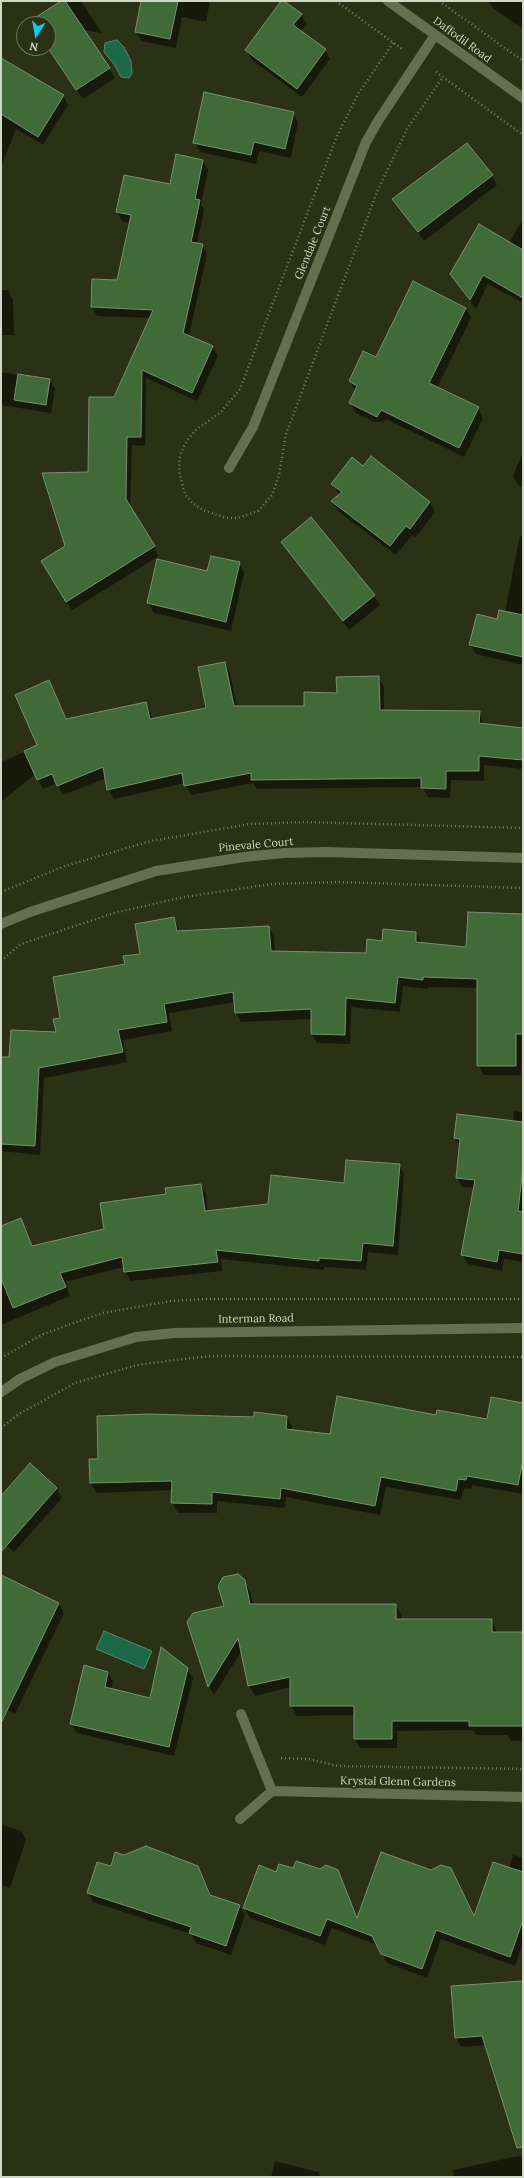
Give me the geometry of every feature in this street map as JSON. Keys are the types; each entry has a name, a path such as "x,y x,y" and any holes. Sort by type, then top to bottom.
{"street":[{"name":"Daffodil Road","path":"388,1 523,98"},
{"name":"Glendale Court","path":"229,468 253,428 366,142 435,35"},
{"name":"Pinevale Court","path":"1,924 30,912 156,871 244,857 284,853 326,852 523,858"},
{"name":"Interman Road","path":"1,1392 20,1379 55,1362 136,1337 215,1331 523,1328"},
{"path":"240,1819 272,1791 241,1714"},
{"name":"Krystal Glenn Gardens","path":"272,1791 523,1797"}],"path":[{"path":"336,1 402,49"},
{"path":"439,1 523,61"},
{"path":"435,72 523,135"},
{"path":"1,961 21,944 114,913 184,896 265,885 338,882 523,888"},
{"path":"1,1358 41,1335 103,1313 171,1301 523,1299"},
{"path":"1,1428 19,1414 75,1383 137,1365 212,1356 523,1357"},
{"path":"259,1759 301,1758 338,1766 523,1769"}],"shaded area":[{"path":"117,40 124,47 131,61 132,73 129,78 121,77 114,64 104,52 105,43"},
{"path":"104,1631 152,1651 144,1669 96,1649"}],"building":[{"path":"61,1 65,1 110,68 76,90 53,56 56,56 56,16 38,16"},
{"path":"141,1 178,1 170,39 135,32"},
{"path":"281,1 284,1 302,14 293,25 326,49 297,89 245,50"},
{"path":"1,58 64,95 38,137 1,114"},
{"path":"204,92 294,112 285,149 254,142 251,155 193,143"},
{"path":"467,143 493,175 418,232 392,199"},
{"path":"176,154 203,160 195,199 200,200 191,242 203,244 183,333 213,346 192,393 142,370 141,437 127,437 126,499 155,546 66,602 41,561 65,546 42,473 88,472 89,397 114,397 153,310 91,307 92,279 117,280 131,215 116,212 124,175 170,184"},
{"path":"479,224 523,250 523,298 483,275 470,300 450,274"},
{"path":"413,281 466,308 429,383 479,407 459,448 381,410 377,417 349,403 357,386 349,381 363,351 376,357"},
{"path":"18,374 50,379 46,405 14,400"},
{"path":"371,456 430,502 410,529 406,526 390,546 331,501 342,492 331,484 352,457 363,466"},
{"path":"311,517 375,595 343,621 281,542"},
{"path":"211,556 240,562 226,622 147,603 157,559 207,571"},
{"path":"499,610 523,615 523,657 469,645 477,614 497,619"},
{"path":"225,662 234,706 304,706 304,692 337,693 336,677 379,676 380,710 480,711 479,723 523,728 523,760 479,756 479,771 446,771 446,789 421,788 421,778 251,780 251,773 184,786 182,773 107,790 103,767 57,786 52,774 37,780 24,751 37,745 15,695 49,680 66,719 146,702 150,719 206,708 198,667"},
{"path":"468,912 523,914 523,1034 516,1034 516,1066 477,1066 477,979 423,977 423,980 398,977 395,1003 346,998 345,1035 311,1034 311,1009 235,1013 233,992 164,1004 167,1022 118,1030 123,1052 39,1068 35,1146 1,1144 1,1057 9,1057 11,1030 56,1032 53,1019 60,1018 53,977 125,964 123,956 140,954 135,924 174,917 177,931 269,926 271,951 366,953 367,939 382,941 383,929 416,932 416,942 466,947"},
{"path":"457,1114 523,1122 523,1167 518,1211 523,1212 523,1254 499,1250 497,1262 461,1255 475,1180 456,1178 460,1139 454,1138"},
{"path":"346,1160 400,1164 393,1246 363,1243 361,1261 319,1258 319,1261 216,1250 218,1262 124,1272 122,1257 60,1273 66,1287 13,1308 1,1278 1,1226 21,1218 32,1246 104,1229 100,1203 166,1194 165,1188 201,1184 205,1211 268,1204 271,1175 344,1183"},
{"path":"337,1396 436,1415 437,1410 487,1419 491,1397 523,1403 523,1460 518,1485 467,1476 466,1480 458,1479 456,1491 381,1477 375,1506 281,1488 280,1499 212,1492 212,1504 171,1503 172,1481 90,1483 89,1459 98,1459 97,1416 148,1414 254,1417 254,1412 287,1416 286,1429 330,1434"},
{"path":"30,1463 57,1488 1,1552 1,1496"},
{"path":"238,1574 245,1580 250,1604 396,1604 396,1619 492,1619 492,1632 523,1632 523,1726 469,1726 469,1721 392,1721 392,1739 354,1739 354,1706 290,1706 290,1677 248,1686 238,1638 208,1687 187,1622 193,1613 224,1606 218,1586 223,1577"},
{"path":"1,1575 59,1603 1,1723"},
{"path":"161,1647 188,1668 169,1747 70,1724 84,1665 108,1672 105,1687 150,1698"},
{"path":"146,1846 198,1866 210,1895 240,1905 226,1946 189,1933 191,1927 87,1893 97,1862 111,1866 115,1852 124,1855"},
{"path":"381,1852 431,1870 441,1865 451,1868 474,1916 493,1862 523,1872 523,1920 510,1957 436,1930 422,1969 381,1954 372,1936 327,1919 320,1936 243,1908 259,1865 276,1872 279,1864 293,1868 296,1861 320,1869 326,1865 338,1870 357,1918"},
{"path":"523,1981 523,2147 517,2148 482,2036 455,2038 451,1986"}]}
